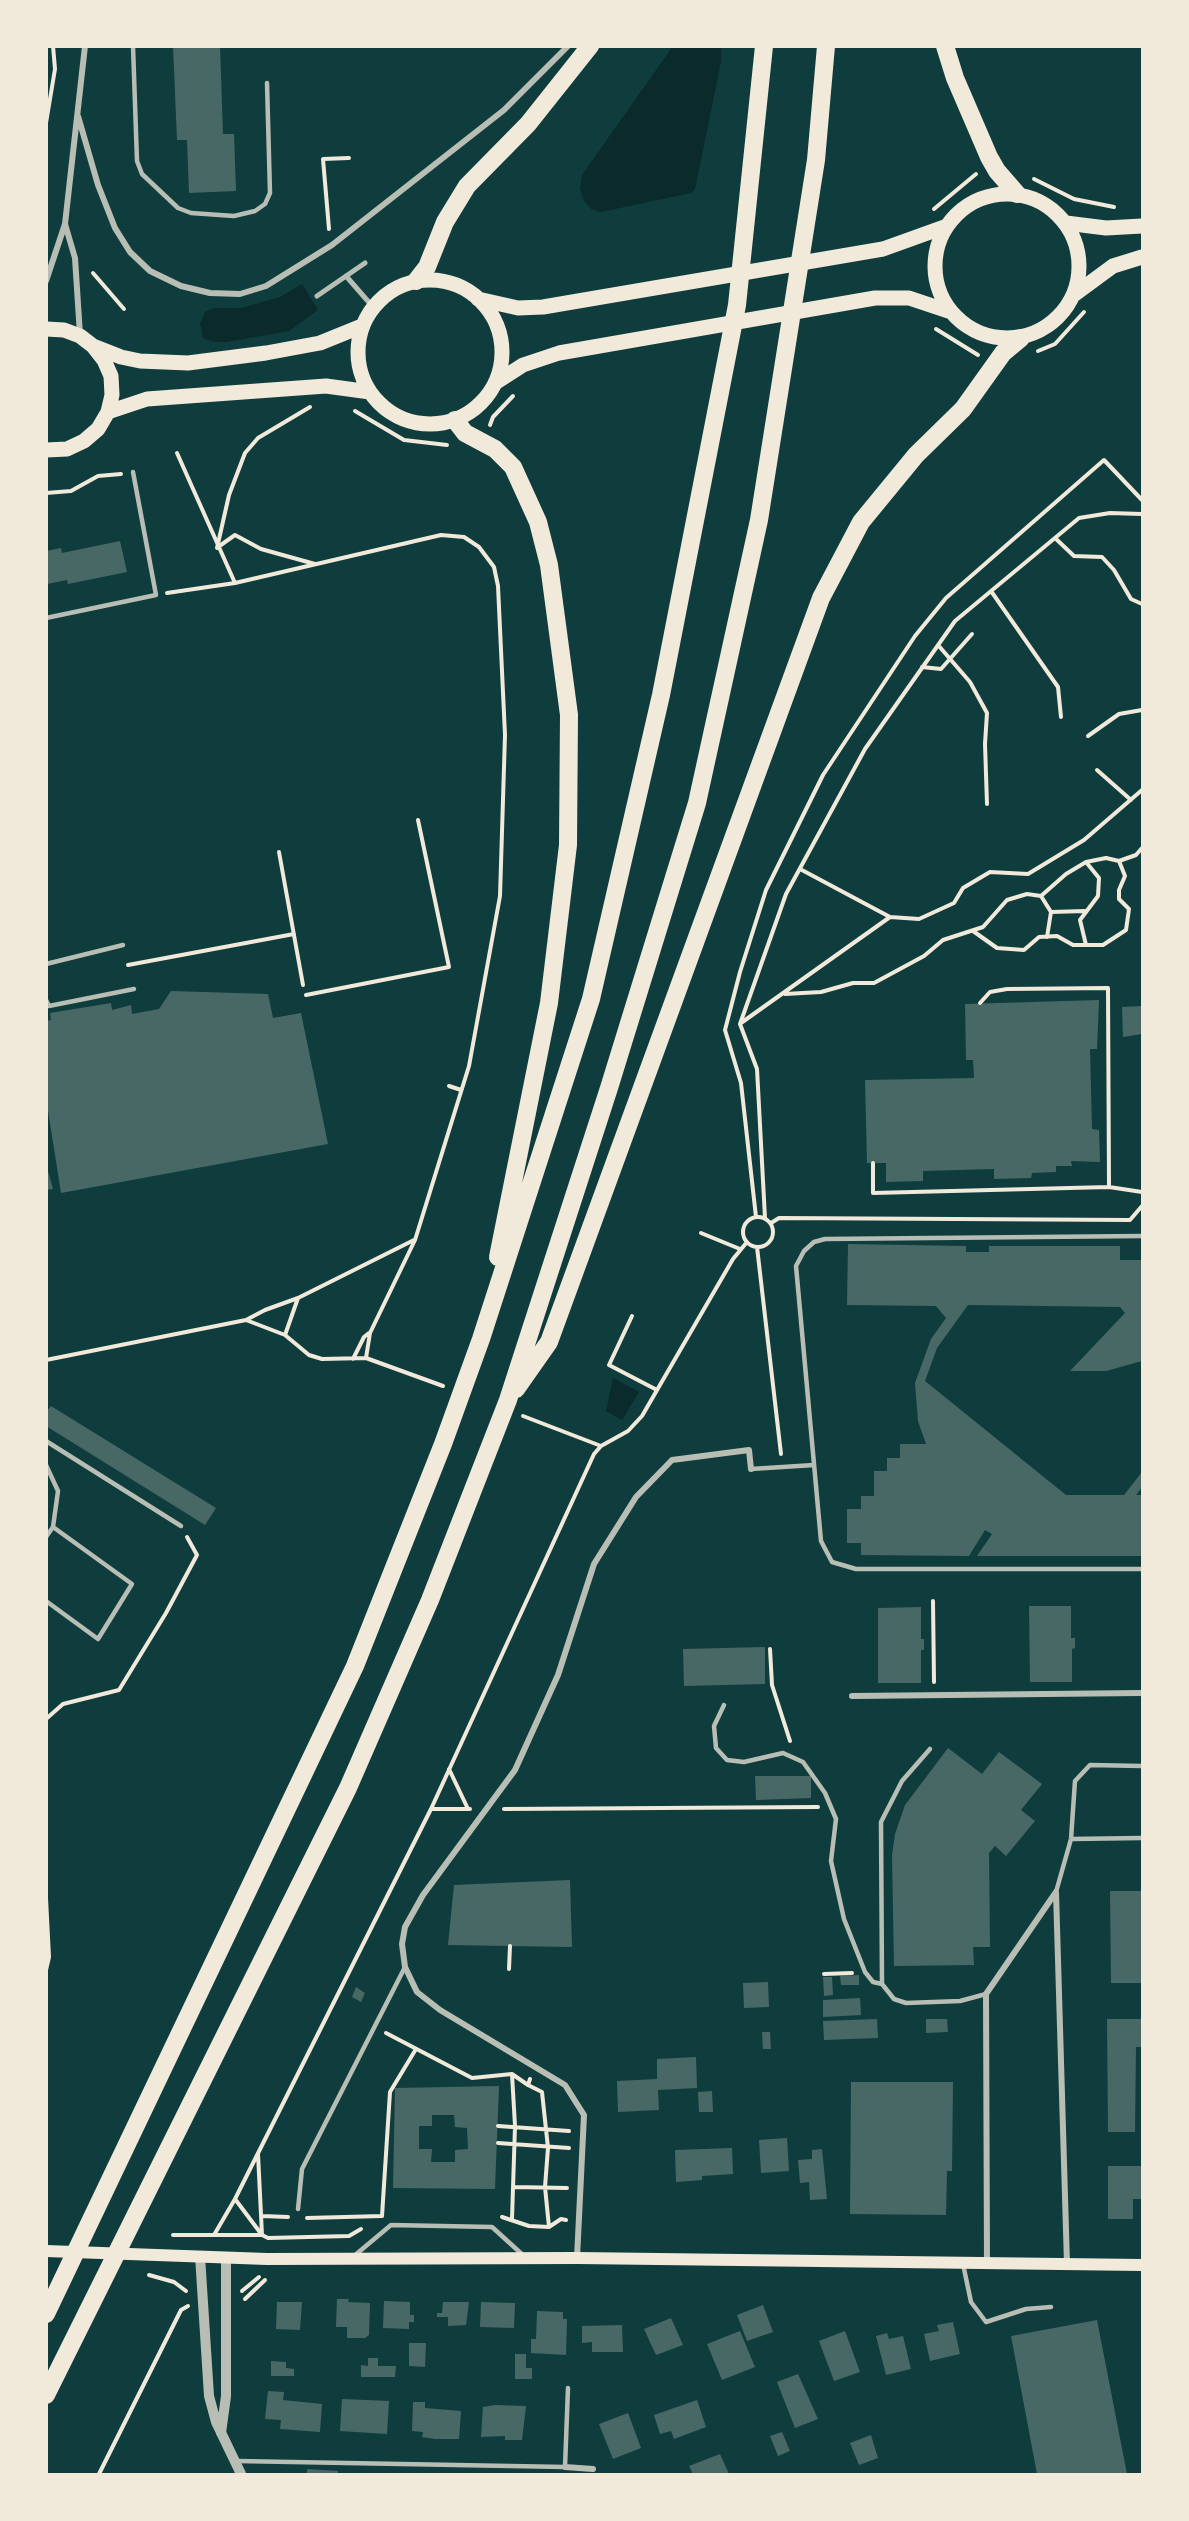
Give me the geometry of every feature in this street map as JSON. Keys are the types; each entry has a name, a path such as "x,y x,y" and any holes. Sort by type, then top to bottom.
{"highway":[{"path":"416,281 427,267 445,222 467,186 528,124 590,46"},
{"path":"46,2314 355,1666 482,1339 591,999 661,695 737,305 764,46"},
{"path":"46,2395 348,1788 430,1600 508,1400 609,1088 697,803 759,520 816,160 826,46"},
{"path":"945,46 955,78 989,157 997,171 1017,194"},
{"path":"508,1400 549,1342 821,598 861,522 916,455 963,409 1003,353 1021,338"},
{"path":"455,420 465,433 495,449 513,467 538,522 549,565 569,715 568,845 549,1003 482,1339"}],"main road":[{"path":"1075,294 1080,258 1077,245 1066,223 1044,204 1017,194 997,195 977,200 956,215 947,226 937,250 935,276 944,301 960,321 982,334 995,338 1021,338 1035,334 1058,318 1075,294 1113,266 1143,257"},
{"path":"1066,223 1106,228 1143,226"},
{"path":"947,226 883,249 536,308 502,306 478,299 461,288 442,281 416,281 392,291 373,307 359,339 358,360 363,380 370,392 389,412 414,423 428,424 455,420 478,405 495,383 524,365 546,356 875,298 909,298 951,312"},
{"path":"478,299 494,320 499,332 502,358 495,383"},
{"path":"46,329 64,330 121,357 140,361 188,363 320,343 363,326"},
{"path":"46,450 67,448 84,441 98,429 108,412 112,395 111,376 104,360 93,345"},
{"path":"108,412 147,399 326,386 370,392"},
{"path":"46,2251 350,2259 577,2258 987,2265 1143,2265"}],"street":[{"path":"46,281 65,224 78,116 83,46"},
{"path":"78,116 98,185 115,228 130,252 150,271 181,286 210,293 240,294 266,286 332,245 504,110 568,46"},
{"path":"65,224 75,258 80,336"},
{"path":"317,296 364,263"},
{"path":"346,276 373,307"},
{"path":"577,2258 584,2115 565,2085 417,1992 405,1967 402,1944 405,1927 423,1895 515,1770 558,1675 594,1564 636,1497 672,1460 749,1450 752,1469"},
{"path":"852,1696 1143,1693"},
{"path":"987,2265 986,1994 1056,1892"},
{"path":"1056,1892 1067,2264"},
{"path":"200,2256 209,2396 221,2433 241,2475"},
{"path":"221,2433 226,2396 226,2257"},
{"path":"565,2467 593,2469"}],"lane":[{"path":"133,46 139,168 142,174 178,208 191,213 234,216 255,211 265,204 270,193 267,83"},
{"path":"46,618 156,595 133,472"},
{"path":"46,964 123,945"},
{"path":"46,1000 49,1006 134,989"},
{"path":"1143,1236 825,1239 814,1242 798,1258 796,1266 821,1541 832,1562 855,1569 1143,1569"},
{"path":"46,1442 181,1526"},
{"path":"752,1469 814,1464"},
{"path":"46,1465 58,1491 53,1527 46,1537"},
{"path":"46,1601 98,1639 132,1584 53,1527"},
{"path":"724,1705 714,1726 716,1748 727,1760 744,1762 783,1753 803,1762 825,1793 836,1819 831,1861 844,1919 865,1972 873,1982 882,1984"},
{"path":"930,1749 902,1782 881,1822 882,1984 894,1999 906,2003 960,2001 986,1994"},
{"path":"1056,1892 1071,1839 1075,1781 1090,1765 1143,1766"},
{"path":"1071,1839 1143,1838"},
{"path":"298,2209 302,2169 405,1967"},
{"path":"350,2259 391,2225 492,2228 526,2258"},
{"path":"963,2264 971,2302 986,2322 1026,2309 1051,2307"},
{"path":"234,2461 565,2467 568,2388"}],"path":[{"path":"46,123 55,69 53,46"},
{"path":"332,245 323,159 349,158"},
{"path":"930,213 947,195 975,177 977,170"},
{"path":"1031,177 1074,199 1120,207"},
{"path":"93,273 124,309"},
{"path":"1033,353 1055,344 1069,332 1087,308"},
{"path":"934,328 971,352 983,357 978,365"},
{"path":"491,428 493,417 519,390"},
{"path":"217,548 229,495 245,453 258,438 313,406 303,405"},
{"path":"349,408 404,440 451,445"},
{"path":"177,453 217,548 235,583"},
{"path":"756,1217 741,1083 725,1030 740,972 766,890 823,775 915,636 946,598 1104,460 1143,500"},
{"path":"46,493 70,491 98,476 133,472"},
{"path":"765,1218 757,1069 741,1024 786,894 865,749 955,621 1078,518 1110,513 1143,514"},
{"path":"156,595 235,583 453,534 479,547 494,567 498,586 505,735 500,896 469,1066 415,1240 370,1333 366,1358"},
{"path":"217,548 235,535 261,549 317,564"},
{"path":"1055,538 1074,556 1102,557 1114,570 1131,599 1143,604"},
{"path":"991,591 1058,687 1061,717"},
{"path":"922,667 941,669 972,634"},
{"path":"938,645 970,682 987,713 985,744 987,804"},
{"path":"1088,736 1119,714 1143,710"},
{"path":"1097,770 1131,800"},
{"path":"800,869 890,917 919,919 954,903 963,888 990,872 1028,874 1084,840 1143,790"},
{"path":"306,996 449,967 418,820"},
{"path":"1041,897 1066,874 1086,862 1106,858 1119,861 1136,855 1143,848"},
{"path":"279,852 303,985"},
{"path":"972,931 997,948 1024,950 1039,937 1057,936 1072,945 1103,945 1126,930 1130,909 1119,899 1119,890 1125,876 1119,861"},
{"path":"1086,862 1099,878 1098,896 1080,920 1086,945"},
{"path":"785,994 821,992 853,983 873,983 924,956 943,940 983,927 1007,900 1027,894 1041,897 1051,912 1047,937"},
{"path":"1051,912 1086,911"},
{"path":"741,1024 890,917"},
{"path":"128,965 294,934"},
{"path":"980,1003 990,993 1007,989 1108,988 1109,1187"},
{"path":"449,1086 461,1090"},
{"path":"873,1163 873,1193 1109,1187 1143,1192"},
{"path":"771,1223 779,1218 1130,1220 1143,1206"},
{"path":"756,1217 765,1218 771,1223 774,1232 770,1241 757,1247 747,1242 743,1233 745,1224 756,1217"},
{"path":"701,1233 740,1249"},
{"path":"46,1360 246,1320 265,1310 298,1298 415,1240"},
{"path":"214,2235 235,2199 431,1809 594,1454 601,1446 628,1431 642,1416 740,1249 747,1242"},
{"path":"757,1247 782,1467"},
{"path":"285,1335 298,1298"},
{"path":"632,1316 609,1365 657,1390"},
{"path":"246,1320 285,1335 309,1355 322,1359 366,1358 375,1361"},
{"path":"353,1359 364,1337 370,1333"},
{"path":"584,1438 601,1446"},
{"path":"46,1719 63,1704 119,1690 166,1613 197,1555 181,1526"},
{"path":"933,1601 934,1695"},
{"path":"770,1649 772,1685 796,1759"},
{"path":"449,1768 468,1809"},
{"path":"431,1809 831,1807"},
{"path":"46,1898 49,1919 46,1970"},
{"path":"509,1969 510,1946"},
{"path":"824,1974 865,1972"},
{"path":"374,2026 472,2078 512,2074 542,2092 548,2148 545,2187 549,2227"},
{"path":"305,2235 301,2217 382,2216 390,2092 416,2049"},
{"path":"528,2085 535,2067"},
{"path":"512,2074 515,2126 512,2219"},
{"path":"498,2126 583,2131"},
{"path":"498,2143 548,2148 582,2148"},
{"path":"258,2153 262,2235"},
{"path":"514,2187 580,2189"},
{"path":"235,2199 262,2235 268,2238"},
{"path":"262,2216 290,2217"},
{"path":"171,2235 262,2235"},
{"path":"152,2275 174,2282 190,2296"},
{"path":"245,2299 265,2280"},
{"path":"99,2475 181,2310 194,2304"}],"water":[{"path":"673,46 721,47 721,62 695,189 691,193 601,212 591,209 584,201 580,188 582,175"},
{"path":"302,284 318,310 289,331 226,342 213,342 203,338 200,324 205,312 214,308 241,308 280,297"},
{"path":"613,1378 639,1392 622,1420 606,1411"}],"building":[{"path":"173,46 220,46 223,134 234,134 236,191 189,193 187,140 177,140"},
{"path":"120,541 127,572 68,584 67,580 47,584 46,551 61,548 62,553"},
{"path":"171,991 268,994 273,1018 301,1013 328,1144 61,1193 46,1098 46,1021 51,1020 50,1013 111,1003 112,1010 131,1005 132,1014 159,1009"},
{"path":"1099,1000 1097,1049 1090,1049 1092,1129 1099,1130 1100,1162 1071,1161 1072,1166 1056,1166 1056,1172 1032,1173 1031,1178 994,1179 994,1169 923,1171 923,1181 886,1182 886,1163 867,1163 865,1080 974,1078 973,1060 966,1060 965,1004"},
{"path":"1142,1006 1142,1034 1123,1037 1122,1007"},
{"path":"46,1164 53,1189 46,1190"},
{"path":"848,1244 966,1246 966,1252 989,1252 989,1246 1120,1246 1120,1260 1142,1260 1142,1361 1106,1371 1070,1371 1125,1313 1120,1307 968,1305 937,1348 925,1381 1066,1495 1124,1495 1142,1472 1142,1487 1136,1495 1142,1495 1142,1556 977,1556 992,1534 985,1530 969,1556 861,1555 861,1543 847,1543 847,1509 861,1509 861,1496 874,1496 874,1471 887,1471 887,1458 900,1458 900,1444 926,1444 918,1421 915,1383 931,1339 946,1318 936,1306 847,1305"},
{"path":"51,1406 216,1508 205,1525 46,1426 46,1412"},
{"path":"1029,1606 1071,1606 1071,1638 1075,1638 1075,1648 1072,1649 1072,1682 1030,1682"},
{"path":"921,1607 921,1639 924,1639 924,1650 921,1650 921,1683 878,1683 878,1608"},
{"path":"765,1647 765,1684 684,1686 683,1649"},
{"path":"948,1748 982,1774 999,1752 1042,1784 1021,1810 1035,1821 1006,1856 995,1846 989,1853 990,1947 973,1947 974,1965 894,1966 892,1855 895,1834 905,1805"},
{"path":"755,1776 811,1776 811,1798 756,1800"},
{"path":"570,1880 572,1947 448,1945 454,1885"},
{"path":"1110,1891 1142,1891 1142,1983 1111,1983"},
{"path":"859,1975 859,1985 841,1985 840,1976"},
{"path":"823,1977 832,1977 833,1995 824,1996"},
{"path":"768,1982 769,2007 744,2008 743,1983"},
{"path":"356,1987 365,1993 361,2002 352,1997"},
{"path":"860,1998 861,2015 823,2017 823,2000"},
{"path":"877,2019 878,2038 824,2040 823,2021"},
{"path":"926,2019 947,2019 948,2032 926,2033"},
{"path":"1107,2019 1142,2019 1142,2047 1136,2047 1135,2132 1108,2132"},
{"path":"762,2032 770,2032 771,2049 763,2049"},
{"path":"696,2057 697,2088 658,2090 659,2110 618,2112 617,2081 657,2079 657,2059"},
{"path":"851,2082 953,2082 952,2171 947,2171 946,2215 850,2214"},
{"path":"499,2086 495,2189 393,2188 395,2088","holes":["432,2115 454,2115 455,2127 467,2128 468,2149 455,2150 455,2162 431,2162 432,2149 419,2149 419,2126 432,2126"]},
{"path":"712,2091 713,2112 699,2112 698,2092"},
{"path":"787,2138 789,2171 761,2173 759,2140"},
{"path":"732,2148 733,2174 702,2176 702,2180 676,2182 675,2150"},
{"path":"822,2149 827,2199 810,2200 809,2182 800,2183 798,2160 812,2159 812,2150"},
{"path":"1108,2166 1142,2166 1142,2199 1133,2199 1133,2219 1108,2219"},
{"path":"337,2299 370,2303 369,2335 365,2338 347,2338 347,2327 336,2327"},
{"path":"384,2301 410,2302 410,2315 414,2315 414,2322 409,2322 409,2329 383,2328"},
{"path":"277,2302 302,2302 300,2330 276,2329"},
{"path":"443,2302 469,2302 466,2325 448,2326 448,2317 437,2317 437,2313 442,2313"},
{"path":"481,2302 515,2303 514,2328 480,2327"},
{"path":"763,2305 773,2332 747,2341 737,2315"},
{"path":"537,2311 563,2312 563,2319 567,2319 566,2355 531,2353 531,2339 536,2339"},
{"path":"671,2318 683,2345 656,2355 644,2329"},
{"path":"1097,2320 1127,2474 1037,2474 1011,2336"},
{"path":"953,2322 960,2354 930,2361 924,2334 939,2331 937,2325"},
{"path":"622,2325 623,2352 592,2352 592,2342 582,2343 582,2326"},
{"path":"740,2331 755,2367 722,2380 707,2344"},
{"path":"845,2331 860,2372 834,2381 819,2341"},
{"path":"887,2333 889,2339 903,2336 911,2369 886,2375 876,2336"},
{"path":"409,2343 426,2343 425,2367 409,2366"},
{"path":"515,2354 526,2354 526,2368 532,2368 532,2379 515,2379"},
{"path":"368,2358 378,2358 378,2366 396,2366 395,2377 361,2377 361,2365 368,2366"},
{"path":"271,2361 286,2362 286,2368 294,2369 294,2376 271,2376"},
{"path":"798,2374 818,2419 795,2428 777,2382"},
{"path":"268,2391 284,2392 283,2400 322,2404 320,2432 280,2429 281,2420 265,2419"},
{"path":"342,2399 389,2401 387,2434 340,2431"},
{"path":"697,2400 706,2427 674,2439 671,2431 660,2434 654,2415"},
{"path":"413,2402 425,2402 425,2408 461,2411 459,2439 422,2437 423,2432 412,2431"},
{"path":"526,2406 522,2440 505,2440 505,2436 481,2437 483,2407"},
{"path":"628,2413 641,2448 613,2459 599,2424"},
{"path":"782,2432 790,2451 778,2456 770,2436"},
{"path":"871,2435 878,2458 859,2465 850,2443"},
{"path":"720,2454 729,2474 693,2474 689,2466"},
{"path":"307,2469 338,2471 338,2474 307,2474"}]}
